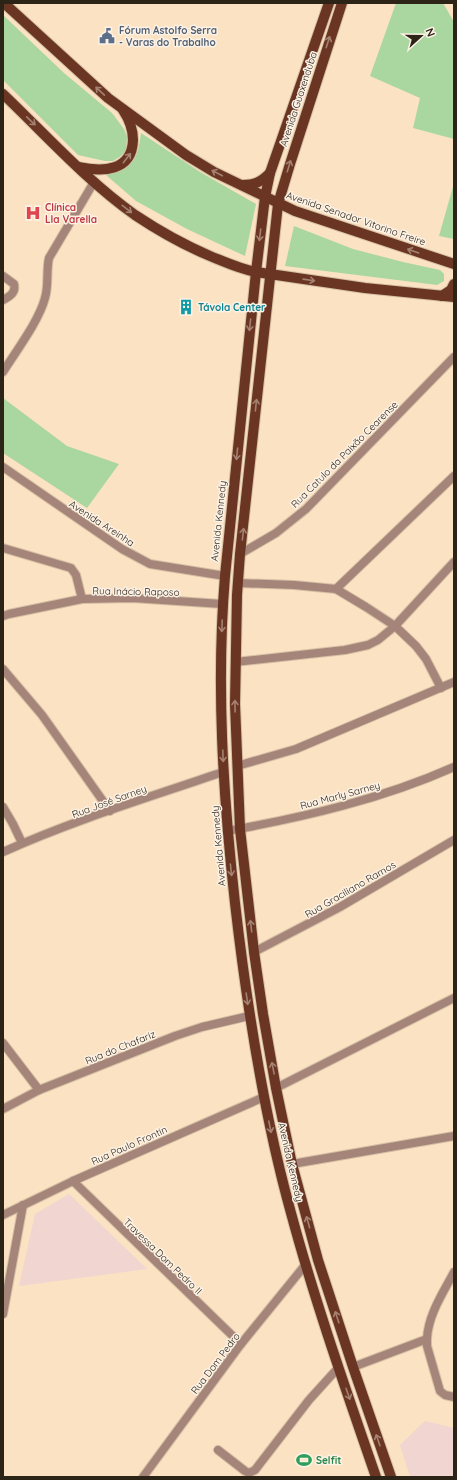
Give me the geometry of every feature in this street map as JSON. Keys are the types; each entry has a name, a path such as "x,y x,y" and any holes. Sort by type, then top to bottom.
{"main road":[{"name":"Avenida Senador Vitorino Freire","path":"4,3 108,98 186,155 214,172 294,211 453,267"},
{"name":"Avenida Guaxenduba","path":"265,197 270,173 329,3"},
{"name":"Avenida Guaxenduba","path":"278,204 342,3"},
{"path":"3,94 94,182 135,214 164,234 190,247 242,269 270,275 365,288 454,297"},
{"path":"78,167 94,170 109,169 123,163 129,156 132,147 132,132 128,119 122,109"},
{"path":"241,186 253,185 263,180 270,173"},
{"name":"Avenida Kennedy","path":"265,197 222,604 221,675 227,832 241,956 250,1016 264,1097 282,1177 306,1264 338,1368 376,1477"},
{"name":"Avenida Kennedy","path":"278,204 238,583 235,662 240,829 254,952 276,1088 292,1164 318,1260 352,1366 391,1477"},
{"path":"442,296 451,290 454,284"}],"street":[{"path":"3,372 40,312 45,298 47,284 46,269 49,258 94,182"},
{"path":"3,276 14,284 15,289 14,293 3,300"},
{"name":"Rua Catulo da Paixão Cearense","path":"240,554 276,533 306,509 454,357"},
{"name":"Avenida Areinha","path":"3,467 122,549 150,564 225,576"},
{"path":"336,590 454,476"},
{"path":"3,548 71,568 76,575 82,599"},
{"path":"235,662 345,650 368,645 378,640 394,626 454,562"},
{"path":"238,583 294,585 336,590 366,607 394,626 416,646 426,659 441,688"},
{"name":"Rua Inácio Raposo","path":"5,614 82,599 132,598 222,604"},
{"path":"3,669 42,715 110,811"},
{"path":"237,766 296,749 454,682"},
{"name":"Rua Marly Sarney","path":"227,832 355,804 421,782 454,767"},
{"name":"Rua José Sarney","path":"3,852 110,811 224,772"},
{"path":"3,807 22,844"},
{"name":"Rua Graciliano Ramos","path":"254,952 340,907 454,840"},
{"path":"276,1088 454,998"},
{"name":"Rua do Chafariz","path":"3,1109 39,1090 175,1036 202,1027 250,1016"},
{"path":"3,1043 39,1090"},
{"name":"Rua Paulo Frontin","path":"3,1215 73,1181 264,1097"},
{"path":"292,1164 454,1136"},
{"name":"Travessa Dom Pedro II","path":"73,1181 241,1344"},
{"path":"3,1314 23,1205"},
{"name":"Rua Dom Pedro","path":"143,1477 241,1344 306,1264"},
{"path":"454,1272 438,1301 427,1329 427,1346 440,1391 445,1395 454,1397"},
{"path":"352,1366 427,1339"},
{"path":"218,1450 245,1471 249,1473 252,1472 258,1467 309,1400 338,1368"}],"shaded area":[{"path":"69,1194 147,1269 19,1286 35,1214"},
{"path":"425,1421 454,1428 454,1477 410,1477 400,1445"}],"green space":[{"path":"396,3 443,3 454,22 454,139 413,128 420,98 370,76"},
{"path":"3,15 64,73 112,113 124,129 127,137 126,150 121,156 113,161 105,161 78,155 3,80"},
{"path":"141,133 200,172 256,204 245,256 187,229 136,201 106,175 132,162 138,151"},
{"path":"454,183 454,239 439,236"},
{"path":"294,226 353,249 440,270 444,274 444,281 437,285 285,266"},
{"path":"3,398 67,446 119,464 87,508 3,453"}],"place":[{"name":"Fórum Astolfo Serra - Varas do Trabalho","path":"107,36"},
{"name":"Clínica LIa Varella","path":"33,213"},
{"name":"Távola Center","path":"186,307"},
{"name":"Selfit","path":"304,1460"}]}
